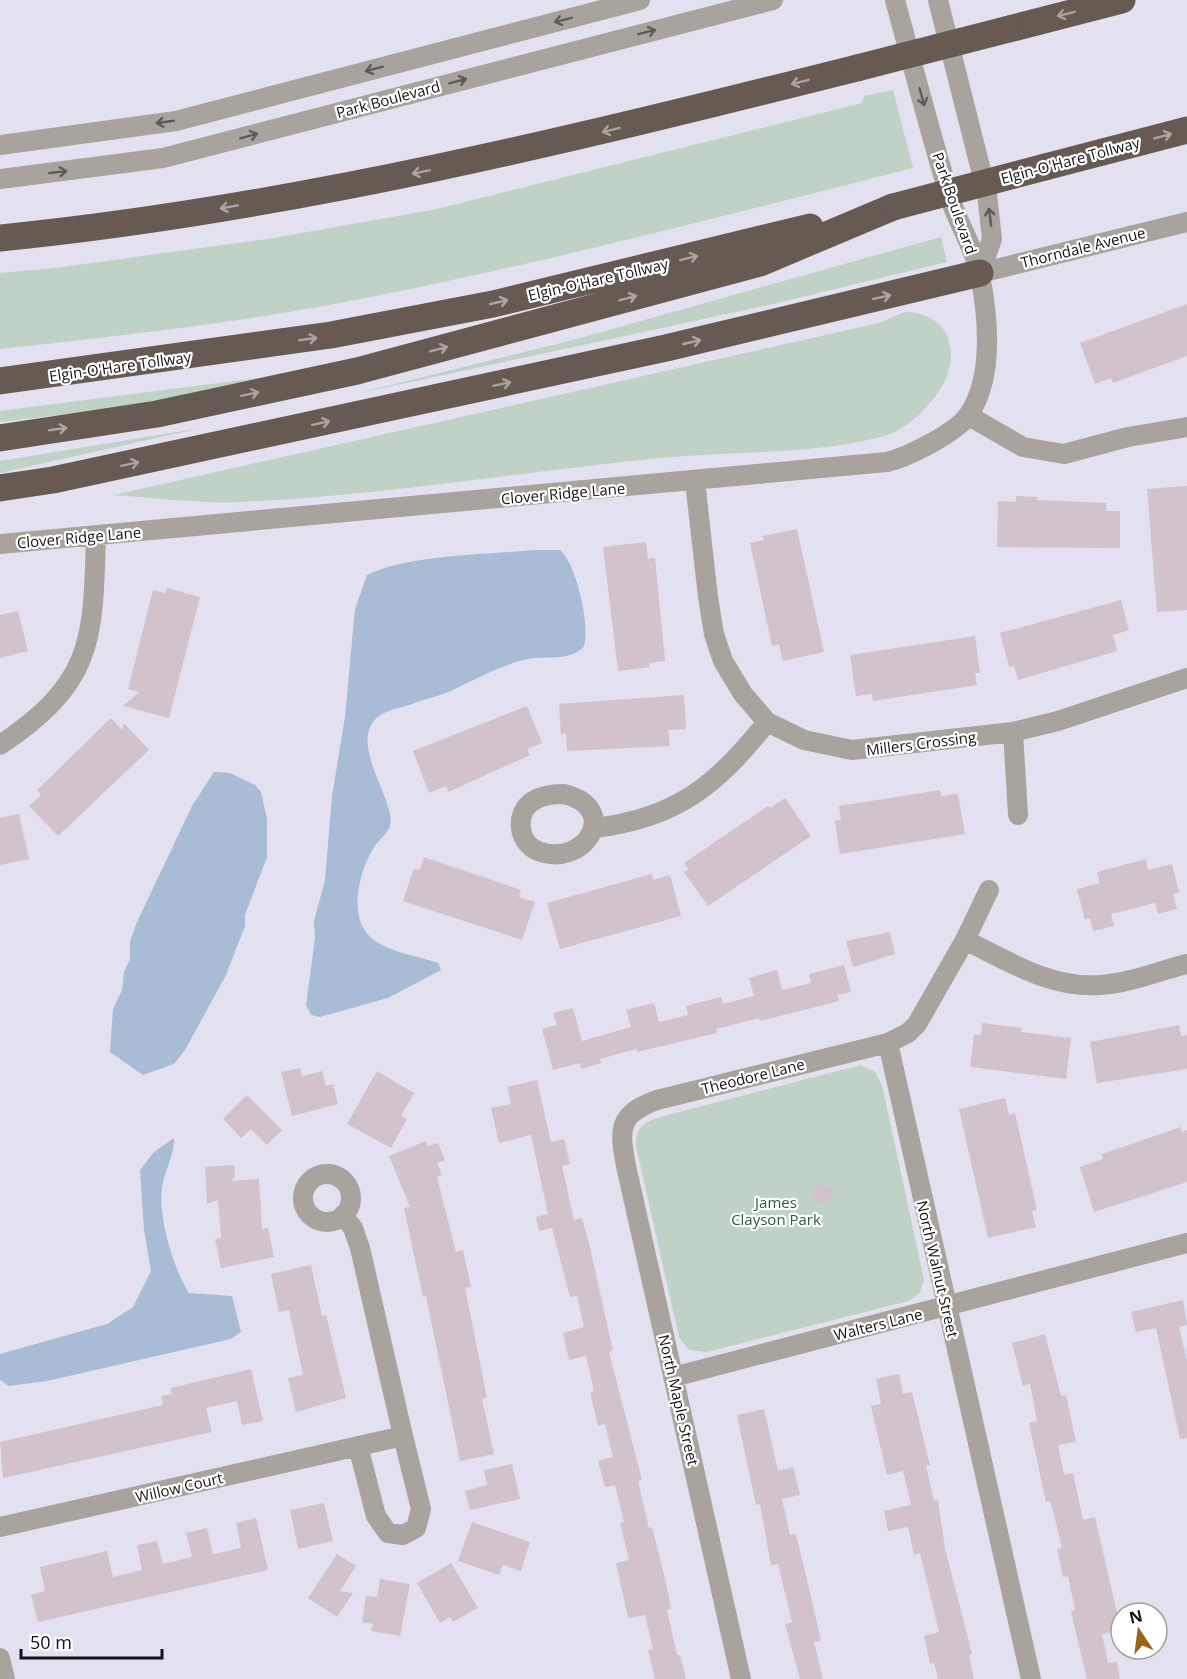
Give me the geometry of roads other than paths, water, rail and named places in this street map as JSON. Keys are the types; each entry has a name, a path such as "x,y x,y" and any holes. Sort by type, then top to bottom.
{"highway":[{"path":"0,238 186,215 376,182 561,142 1122,0"},
{"name":"Elgin-O'Hare Tollway","path":"0,381 331,335 482,306 893,207 1187,130"},
{"path":"0,438 157,414 357,371 760,263 893,207"},
{"path":"0,231 30,235"},
{"path":"0,488 53,480 666,348 980,273"},
{"path":"0,499 53,480"}],"street":[{"path":"0,145 176,121 640,0"},
{"name":"Park Boulevard","path":"0,179 163,158 773,0"},
{"name":"Park Boulevard","path":"895,0 951,199 980,273"},
{"name":"Park Boulevard","path":"938,0 987,194 992,239 980,273"},
{"name":"Thorndale Avenue","path":"980,273 1187,222"},
{"path":"980,273 986,330 984,366 979,393 969,416 1023,447 1064,454 1184,424"},
{"name":"Clover Ridge Lane","path":"0,544 695,481 904,458 930,444 969,416"},
{"name":"Millers Crossing","path":"695,481 701,550 717,646 731,676 767,722 804,740 852,750 1013,732 1058,721 1187,678"},
{"path":"0,745 29,725 53,704 75,674 94,612 96,535"},
{"path":"595,828 644,819 696,794 730,767 767,722"},
{"path":"1013,732 1018,815"},
{"path":"888,1043 900,1038 916,1026 965,940 989,890"},
{"path":"965,940 1038,975 1082,985 1118,982 1187,964"},
{"name":"Theodore Lane","path":"624,1121 636,1109 657,1100 888,1043"},
{"name":"North Walnut Street","path":"888,1043 1031,1679"},
{"name":"North Maple Street","path":"624,1121 621,1136 624,1158 741,1679"},
{"path":"343,1215 353,1228 360,1248 421,1512 416,1528 406,1534 388,1533 378,1521 358,1446"},
{"name":"Walters Lane","path":"673,1377 1187,1243"},
{"name":"Willow Court","path":"0,1527 403,1436"},
{"path":"0,1658 5,1679"}],"water":[{"path":"560,550 572,568 584,613 583,648 570,655 513,663 448,692 389,711 376,718 368,734 368,749 391,821 385,835 374,847 364,869 358,895 360,920 365,931 374,940 397,951 438,963 441,970 388,998 320,1017 311,1015 306,1005 315,938 314,921 325,880 332,796 345,717 355,609 367,575 383,568 425,559"},
{"path":"214,772 230,773 255,785 261,792 267,819 267,857 245,915 245,926 226,975 185,1050 174,1064 143,1075 110,1052 113,1009 122,990 124,972 130,959 130,941 137,922 192,806"},
{"path":"174,1138 161,1200 172,1256 189,1293 232,1296 241,1332 231,1339 47,1381 9,1386 0,1380 0,1354 107,1324 133,1307 151,1271 144,1230 140,1170 154,1152"}],"park label":[{"name":"James Clayson Park","path":"776,1210"}]}
